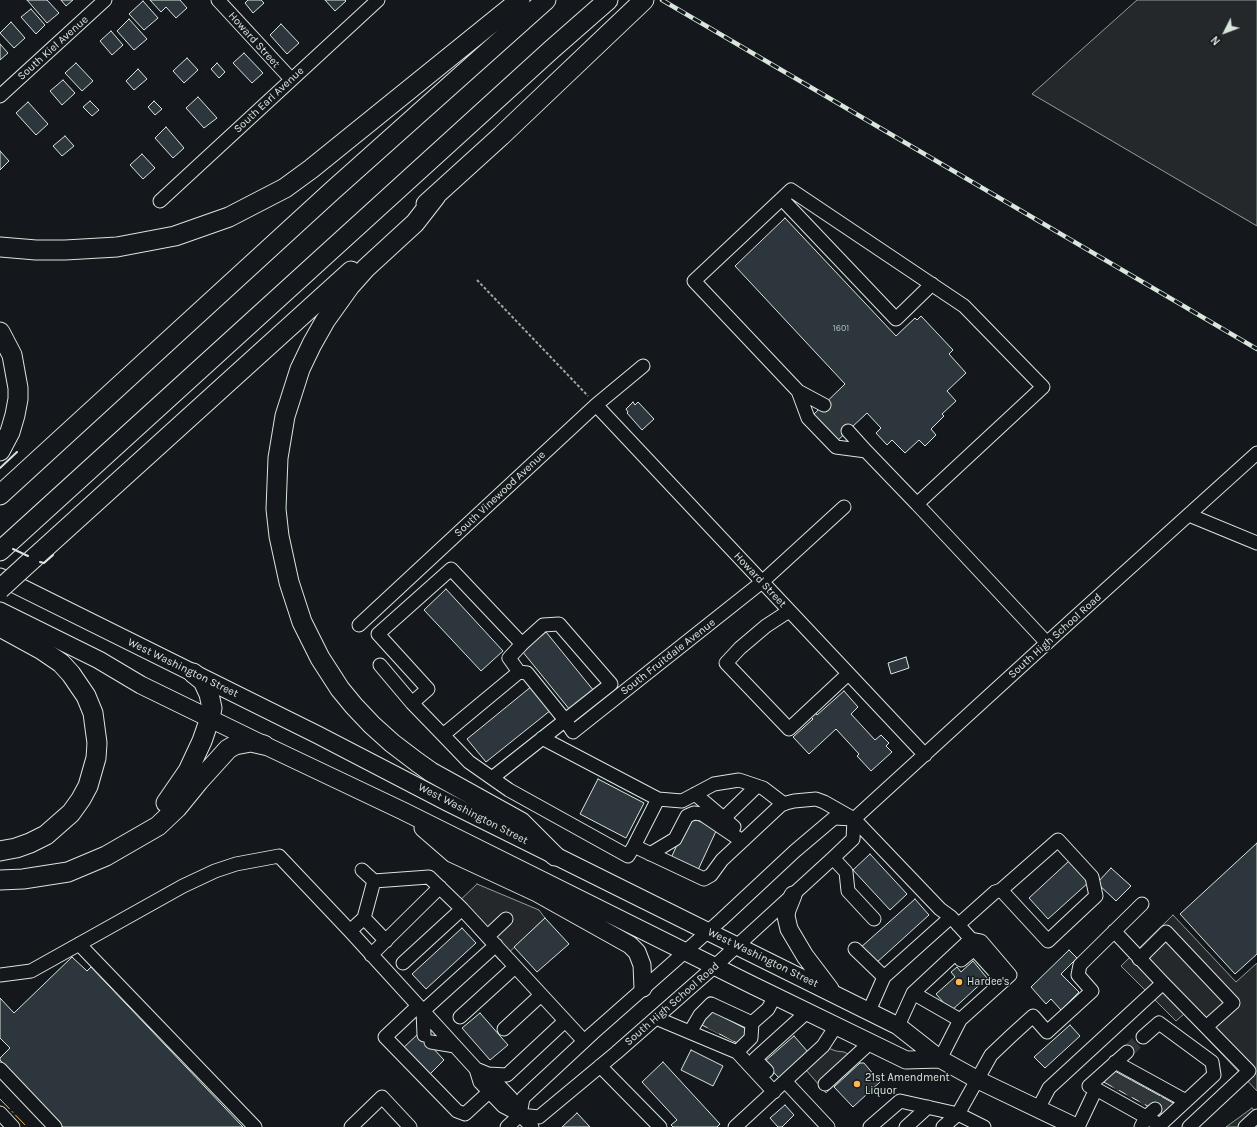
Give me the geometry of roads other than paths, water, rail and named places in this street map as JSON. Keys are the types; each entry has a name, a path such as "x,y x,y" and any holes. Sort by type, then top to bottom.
{"highway":[{"path":"0,247 36,250 65,250 116,247 175,236 229,217 285,188 311,169 520,0"},
{"path":"0,495 332,191 546,0"},
{"path":"0,589 410,217 436,196 644,0"},
{"path":"3,548 604,4"},
{"path":"436,196 415,223 366,268 337,303 312,344 300,369 285,416 278,458 276,510 282,552 289,582 302,622 329,674 354,706 372,725 416,762 521,822 555,856"},
{"path":"0,332 12,355 18,388 18,399 15,415 10,432 0,451"},
{"path":"0,627 42,650 60,663 71,674 86,696 93,713 97,743 96,758 88,786 71,813 46,835 16,848 0,850"},
{"path":"137,838 168,801 188,771 202,741 210,718 212,708 209,694 203,681 193,673"},
{"path":"0,880 23,879 68,872 106,856 158,826 177,808 228,749 235,745 251,742 264,745"}],"main road":[{"name":"West Washington Street","path":"0,577 555,856 869,1011 898,1026 940,1059 978,1080 1038,1109 1051,1122 1077,1127"},
{"path":"0,611 99,660 141,685 403,811 906,1060 940,1059"},
{"path":"403,811 453,854 537,894 597,925 630,945 637,952 642,965 643,988"},
{"path":"793,895 786,916 791,934 832,993"}],"street":[{"name":"South Kiel Avenue","path":"0,96 105,0"},
{"name":"Howard Street","path":"218,0 291,79"},
{"name":"South Earl Avenue","path":"160,200 378,0"},
{"path":"824,405 798,391 694,281 791,190 964,306 1043,387 918,504"},
{"path":"782,199 896,319 932,284"},
{"name":"South Vinewood Avenue","path":"359,625 596,406 642,366"},
{"path":"798,391 808,418 836,447 866,451"},
{"name":"Howard Street","path":"596,406 924,755"},
{"path":"848,431 1047,642"},
{"name":"South High School Road","path":"520,1115 539,1117 738,946 853,839 854,819 1047,642 1257,453"},
{"name":"South Fruitdale Avenue","path":"565,720 573,732 762,582 844,508"},
{"path":"1189,515 1257,543"},
{"path":"412,703 428,689 378,634 451,569 522,644"},
{"path":"789,611 766,626 740,648 726,663 789,729 848,674"},
{"path":"492,778 611,684 559,624 543,625 509,658 519,672"},
{"path":"380,665 412,703 469,762 509,790 631,851 650,854 704,879 711,875 722,860 782,804 794,801 816,799 854,819 940,909 972,939 980,941 1010,975 960,1020 940,1059"},
{"path":"444,735 519,672 527,673 565,720"},
{"path":"542,738 658,800 682,801 714,784 739,780 763,788 784,804"},
{"path":"724,818 757,786"},
{"path":"695,794 724,818 744,840"},
{"path":"631,851 658,800"},
{"path":"650,854 675,839 688,816 694,813 702,814 744,840"},
{"path":"507,1127 520,1115 523,1098 795,851 834,818 854,819"},
{"path":"869,1011 884,977 954,921 995,892 1001,890 1058,840 1092,877 1096,896 1048,941 1001,890"},
{"path":"0,974 31,971 183,886 215,871 236,864 279,856 455,1046 511,1098 520,1115 532,1127"},
{"path":"833,858 846,872 848,891 874,919"},
{"path":"362,870 374,881 429,877 462,909 584,1041"},
{"path":"350,931 364,918 374,881"},
{"path":"371,955 440,888"},
{"path":"943,1127 958,1114 991,1055 1033,1016 1047,1032 1092,991 1078,975 1080,965 1142,904"},
{"path":"403,963 462,909"},
{"path":"364,918 386,941"},
{"path":"489,1092 464,1114 457,1111 385,1037 421,1009 492,941 506,919"},
{"path":"1114,932 1249,1071 1189,1127"},
{"path":"1139,959 1166,932 1233,1003 1206,1027"},
{"path":"898,1026 913,993 972,939"},
{"path":"79,944 255,1127"},
{"path":"855,949 884,977"},
{"path":"923,984 936,983 974,949 1003,982"},
{"path":"460,1017 515,967"},
{"path":"1038,1109 1049,1088 1163,983"},
{"path":"913,993 960,1020"},
{"path":"504,1029 541,995"},
{"path":"737,1052 751,1038 752,1023 768,1009 775,996"},
{"path":"690,1032 700,1015 711,1004 723,1013 738,1020 752,1023"},
{"path":"421,1009 428,1039 455,1046"},
{"path":"761,1078 768,1072 755,1059 807,1012"},
{"path":"656,1018 690,1032 711,1036 726,1042 774,1092"},
{"path":"482,1071 507,1075 565,1021"},
{"path":"1126,1052 1089,1086 1104,1090 1135,1105 1147,1118 1160,1125 1214,1075 1212,1062 1159,1023 1143,1037"},
{"path":"735,1127 823,1046 836,1026"},
{"path":"825,1084 871,1042"},
{"path":"1115,1062 1127,1073 1141,1081 1169,1096 1186,1101"},
{"path":"600,1066 660,1127"},
{"path":"0,1069 55,1127"},
{"path":"482,1071 480,1082 503,1106 520,1115"},
{"path":"785,1081 828,1127"},
{"path":"1077,1127 1104,1090"},
{"path":"351,1127 382,1097 410,1127"},
{"path":"870,1127 900,1101 958,1114 984,1127"},
{"path":"906,1127 928,1107"},
{"path":"0,1113 13,1127"},
{"path":"1245,1127 1257,1116"}],"tunnel":[{"path":"824,405 848,431"},
{"path":"713,1031 721,1016"},
{"path":"728,1038 736,1024"},
{"path":"1127,1052 1143,1037"},
{"path":"1113,1087 1124,1076"},
{"path":"1126,1094 1138,1083"},
{"path":"1139,1101 1151,1090"},
{"path":"1155,1109 1166,1099"}],"railway":[{"path":"662,0 1257,349"}],"place":[{"name":"Hardee's","path":"959,982"},
{"name":"21st Amendment Liquor","path":"857,1084"}]}
